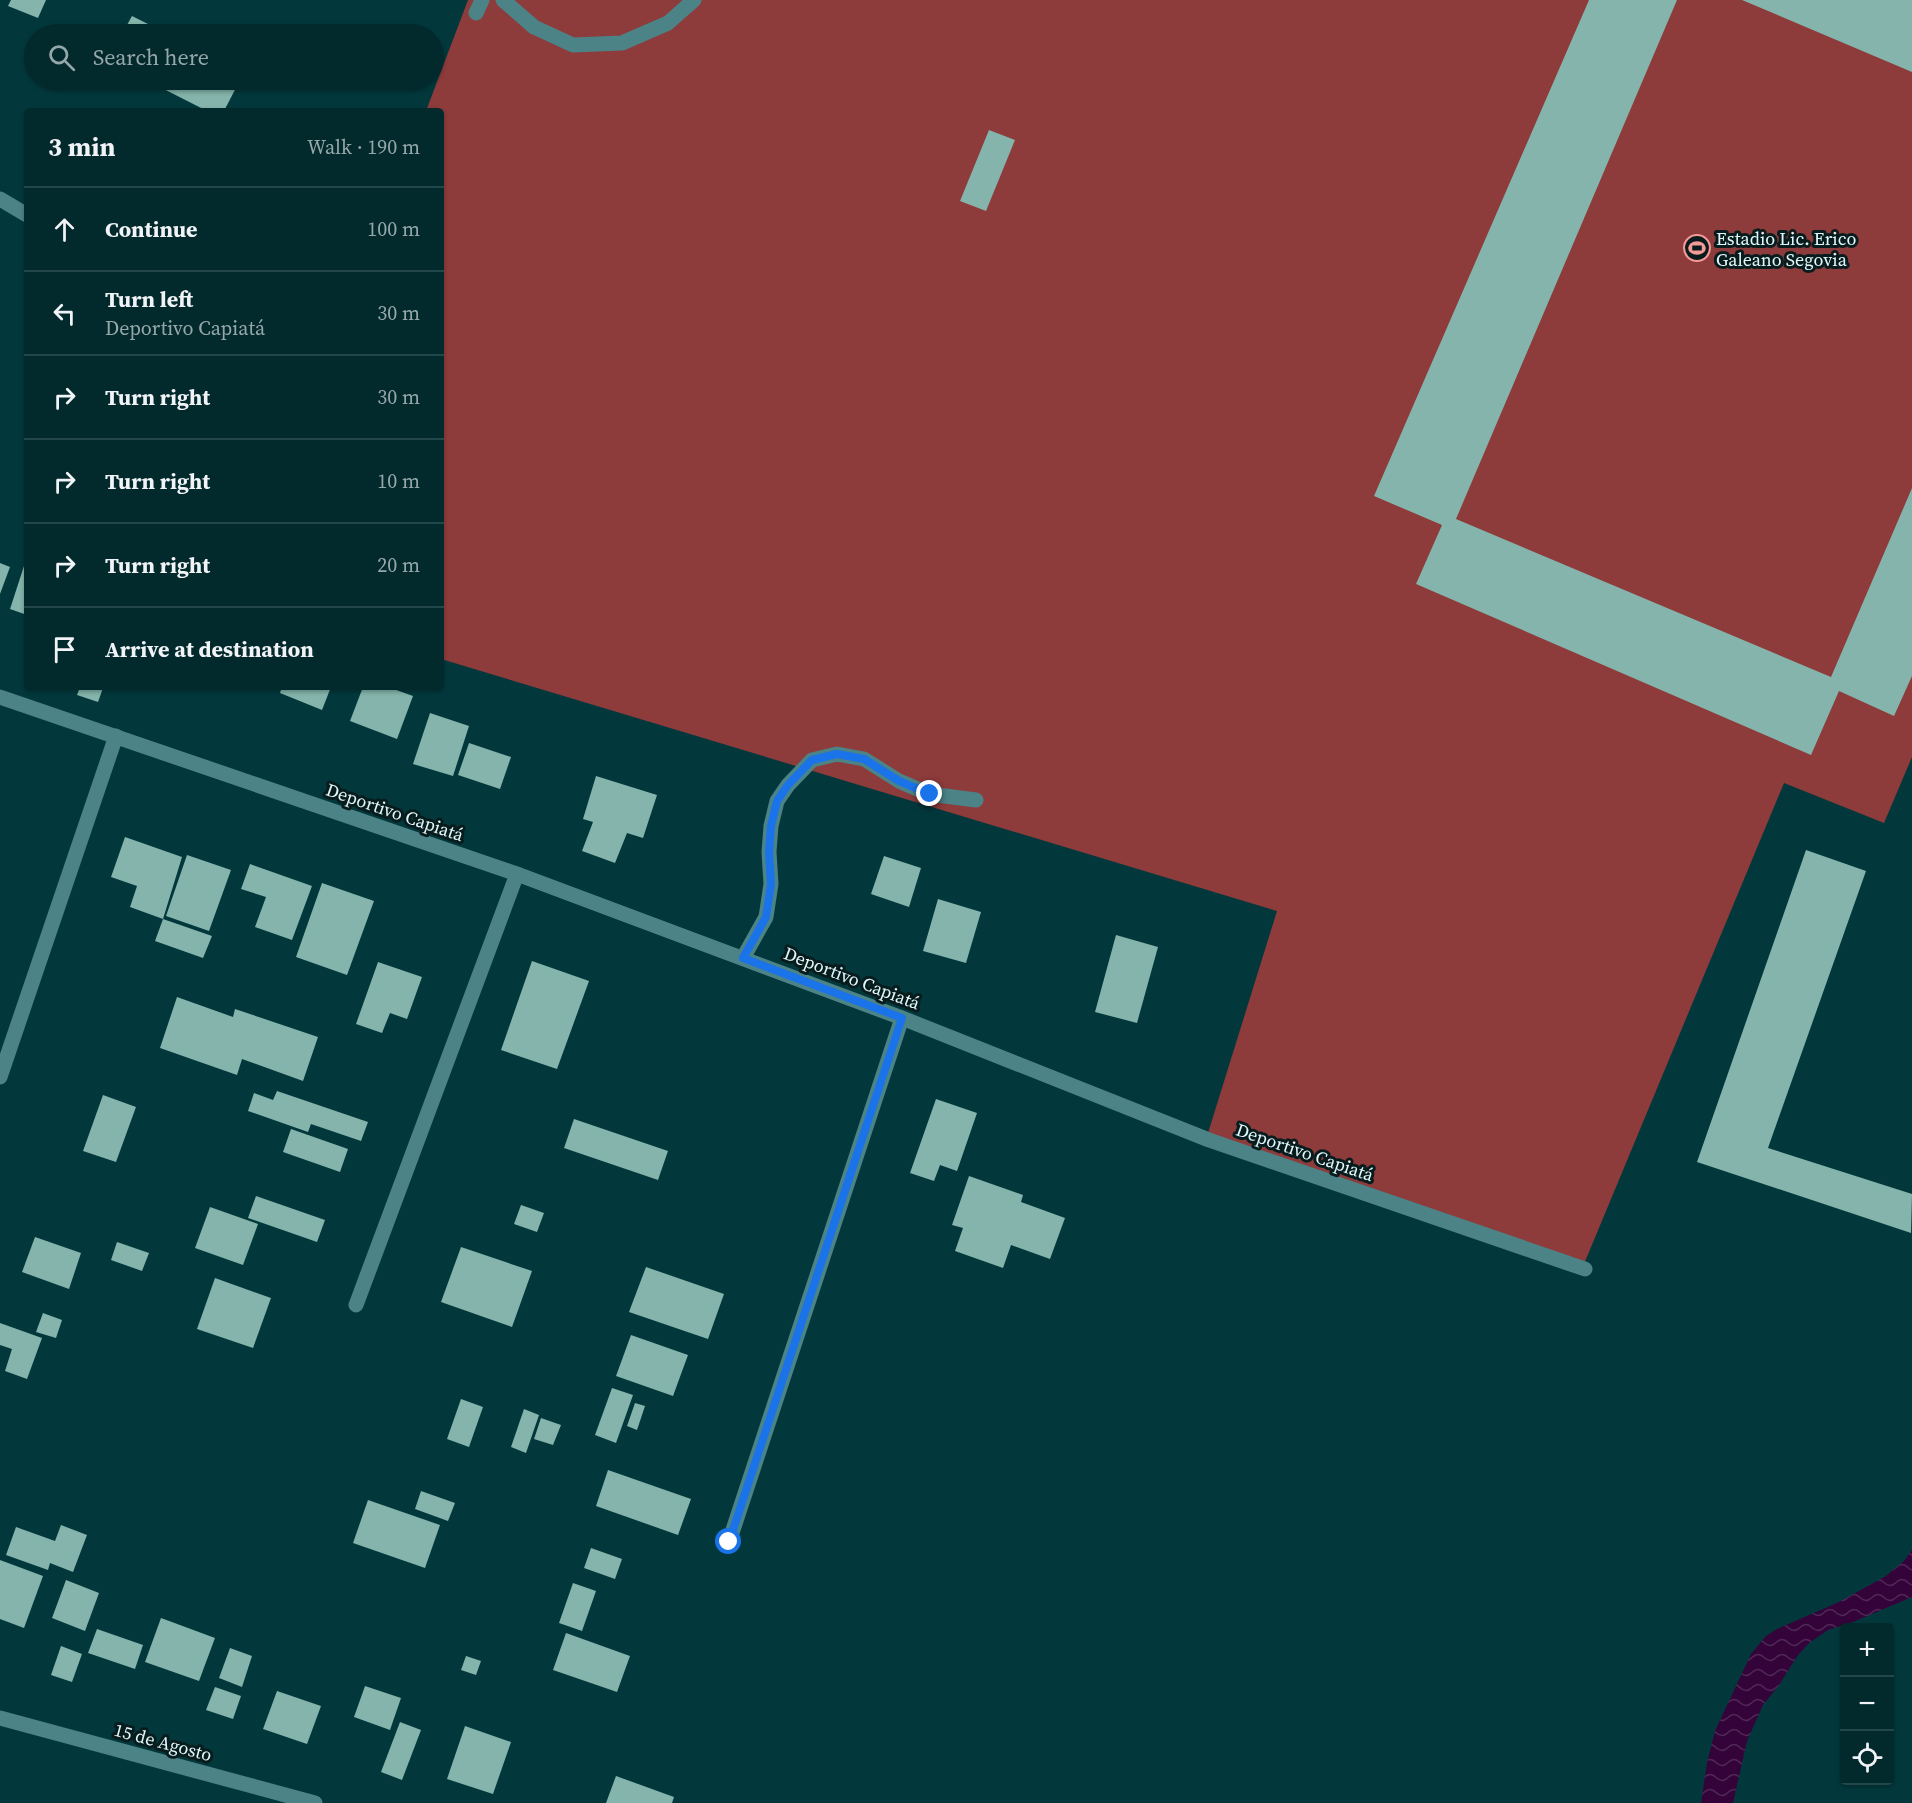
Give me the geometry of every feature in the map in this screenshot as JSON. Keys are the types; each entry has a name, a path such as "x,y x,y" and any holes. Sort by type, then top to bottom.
{"street":[{"path":"503,0 534,27 573,45 622,43 668,22 694,0"},
{"path":"0,199 24,212"},
{"name":"Deportivo Capiatá","path":"0,696 517,874 902,1018 1209,1140 1585,1269"},
{"path":"0,1077 116,736"},
{"path":"743,958 766,917 771,884 769,852 771,826 777,801 788,785 812,760 837,754 864,759 899,781 930,794 976,800"},
{"path":"356,1305 517,874"},
{"path":"729,1542 902,1018"},
{"name":"15 de Agosto","path":"0,1718 315,1803"}],"shaded area":[{"path":"468,0 1912,0 1912,757 1884,823 1784,783 1584,1264 1208,1133 1277,911 444,660 444,108 427,108 434,90 444,90 444,63"}],"water":[{"path":"1912,1550 1912,1597 1853,1622 1840,1623 1840,1626 1828,1630 1809,1643 1763,1705 1747,1741 1733,1803 1701,1803 1715,1731 1751,1654 1766,1636 1839,1602 1886,1576 1904,1561"}],"building":[{"path":"11,0 46,0 38,18 8,6"},
{"path":"1589,0 1677,0 1456,519 1831,677 1912,488 1912,676 1894,716 1839,691 1811,755 1416,584 1442,525 1374,496"},
{"path":"1742,0 1912,0 1912,72"},
{"path":"132,16 148,24 128,24"},
{"path":"166,90 235,90 226,108 201,108"},
{"path":"989,130 1015,140 986,211 960,201"},
{"path":"0,563 10,567 0,594"},
{"path":"24,566 24,614 10,609"},
{"path":"79,690 102,690 98,702 77,695"},
{"path":"281,690 330,690 322,710 280,693"},
{"path":"362,690 396,690 413,696 397,739 350,721"},
{"path":"430,713 469,726 453,776 413,764"},
{"path":"469,743 511,757 500,789 458,775"},
{"path":"596,776 657,795 643,838 627,833 615,863 582,851 593,822 583,819"},
{"path":"125,837 182,857 163,919 130,907 137,886 111,877"},
{"path":"1806,850 1866,871 1768,1148 1912,1194 1911,1233 1697,1162"},
{"path":"187,855 231,870 209,931 166,916"},
{"path":"884,856 921,868 909,907 871,894"},
{"path":"250,864 312,886 292,940 255,927 266,897 241,889"},
{"path":"322,883 374,901 347,975 296,957"},
{"path":"938,899 981,912 966,963 923,951"},
{"path":"163,919 212,936 203,958 155,941"},
{"path":"1116,935 1158,947 1137,1023 1095,1012"},
{"path":"532,961 589,981 557,1069 501,1050"},
{"path":"378,962 422,977 407,1019 390,1013 382,1033 356,1024"},
{"path":"177,997 233,1017 235,1009 318,1037 303,1081 242,1059 237,1075 160,1048"},
{"path":"277,1091 368,1122 361,1141 311,1124 308,1132 248,1111 254,1093 273,1100"},
{"path":"103,1095 136,1107 116,1162 83,1151"},
{"path":"936,1099 977,1113 957,1171 940,1165 934,1181 910,1173"},
{"path":"574,1119 668,1151 658,1180 564,1148"},
{"path":"291,1129 348,1149 340,1172 283,1152"},
{"path":"969,1176 1023,1195 1021,1202 1065,1218 1050,1259 1011,1245 1003,1268 955,1251 963,1228 952,1225"},
{"path":"256,1196 325,1220 317,1242 248,1218"},
{"path":"521,1205 544,1213 537,1232 514,1224"},
{"path":"210,1207 258,1224 243,1265 195,1248"},
{"path":"35,1237 81,1253 69,1289 22,1272"},
{"path":"117,1242 149,1253 142,1271 111,1260"},
{"path":"461,1247 532,1271 512,1327 441,1302"},
{"path":"646,1267 724,1294 708,1339 629,1312"},
{"path":"215,1278 271,1298 253,1348 197,1329"},
{"path":"43,1313 62,1320 56,1338 36,1332"},
{"path":"0,1323 42,1338 27,1379 5,1371 12,1349 0,1345"},
{"path":"631,1335 688,1355 673,1396 616,1376"},
{"path":"612,1388 633,1395 616,1443 595,1435"},
{"path":"461,1399 483,1407 469,1447 447,1439"},
{"path":"635,1403 645,1406 637,1430 627,1426"},
{"path":"524,1409 539,1415 526,1453 511,1447"},
{"path":"541,1418 561,1425 553,1445 534,1439"},
{"path":"608,1470 691,1499 678,1535 596,1506"},
{"path":"421,1491 455,1503 448,1521 415,1509"},
{"path":"368,1500 440,1525 425,1568 353,1543"},
{"path":"61,1525 87,1535 73,1572 50,1563 48,1570 6,1555 16,1527 55,1541"},
{"path":"591,1548 622,1559 615,1579 584,1568"},
{"path":"0,1560 43,1576 24,1628 0,1619"},
{"path":"66,1580 99,1593 85,1631 52,1618"},
{"path":"573,1583 596,1591 582,1631 559,1623"},
{"path":"161,1618 215,1638 199,1681 145,1662"},
{"path":"97,1629 143,1645 135,1669 88,1653"},
{"path":"566,1633 630,1656 617,1692 553,1670"},
{"path":"61,1646 82,1654 72,1682 51,1675"},
{"path":"230,1648 252,1656 242,1687 219,1678"},
{"path":"466,1656 481,1661 476,1675 461,1670"},
{"path":"365,1686 401,1698 390,1730 354,1717"},
{"path":"215,1687 241,1696 233,1719 206,1710"},
{"path":"277,1691 321,1706 307,1744 263,1729"},
{"path":"400,1722 421,1730 402,1780 381,1772"},
{"path":"465,1726 511,1742 493,1794 447,1779"},
{"path":"616,1776 674,1797 672,1803 606,1803"}],"place":[{"name":"Estadio Lic. Erico Galeano Segovia","path":"1697,248"}],"route":[{"path":"729,1542 902,1018 743,958 766,917 771,884 769,852 771,826 777,801 788,785 812,760 837,754 864,759 899,781 930,794"}]}
